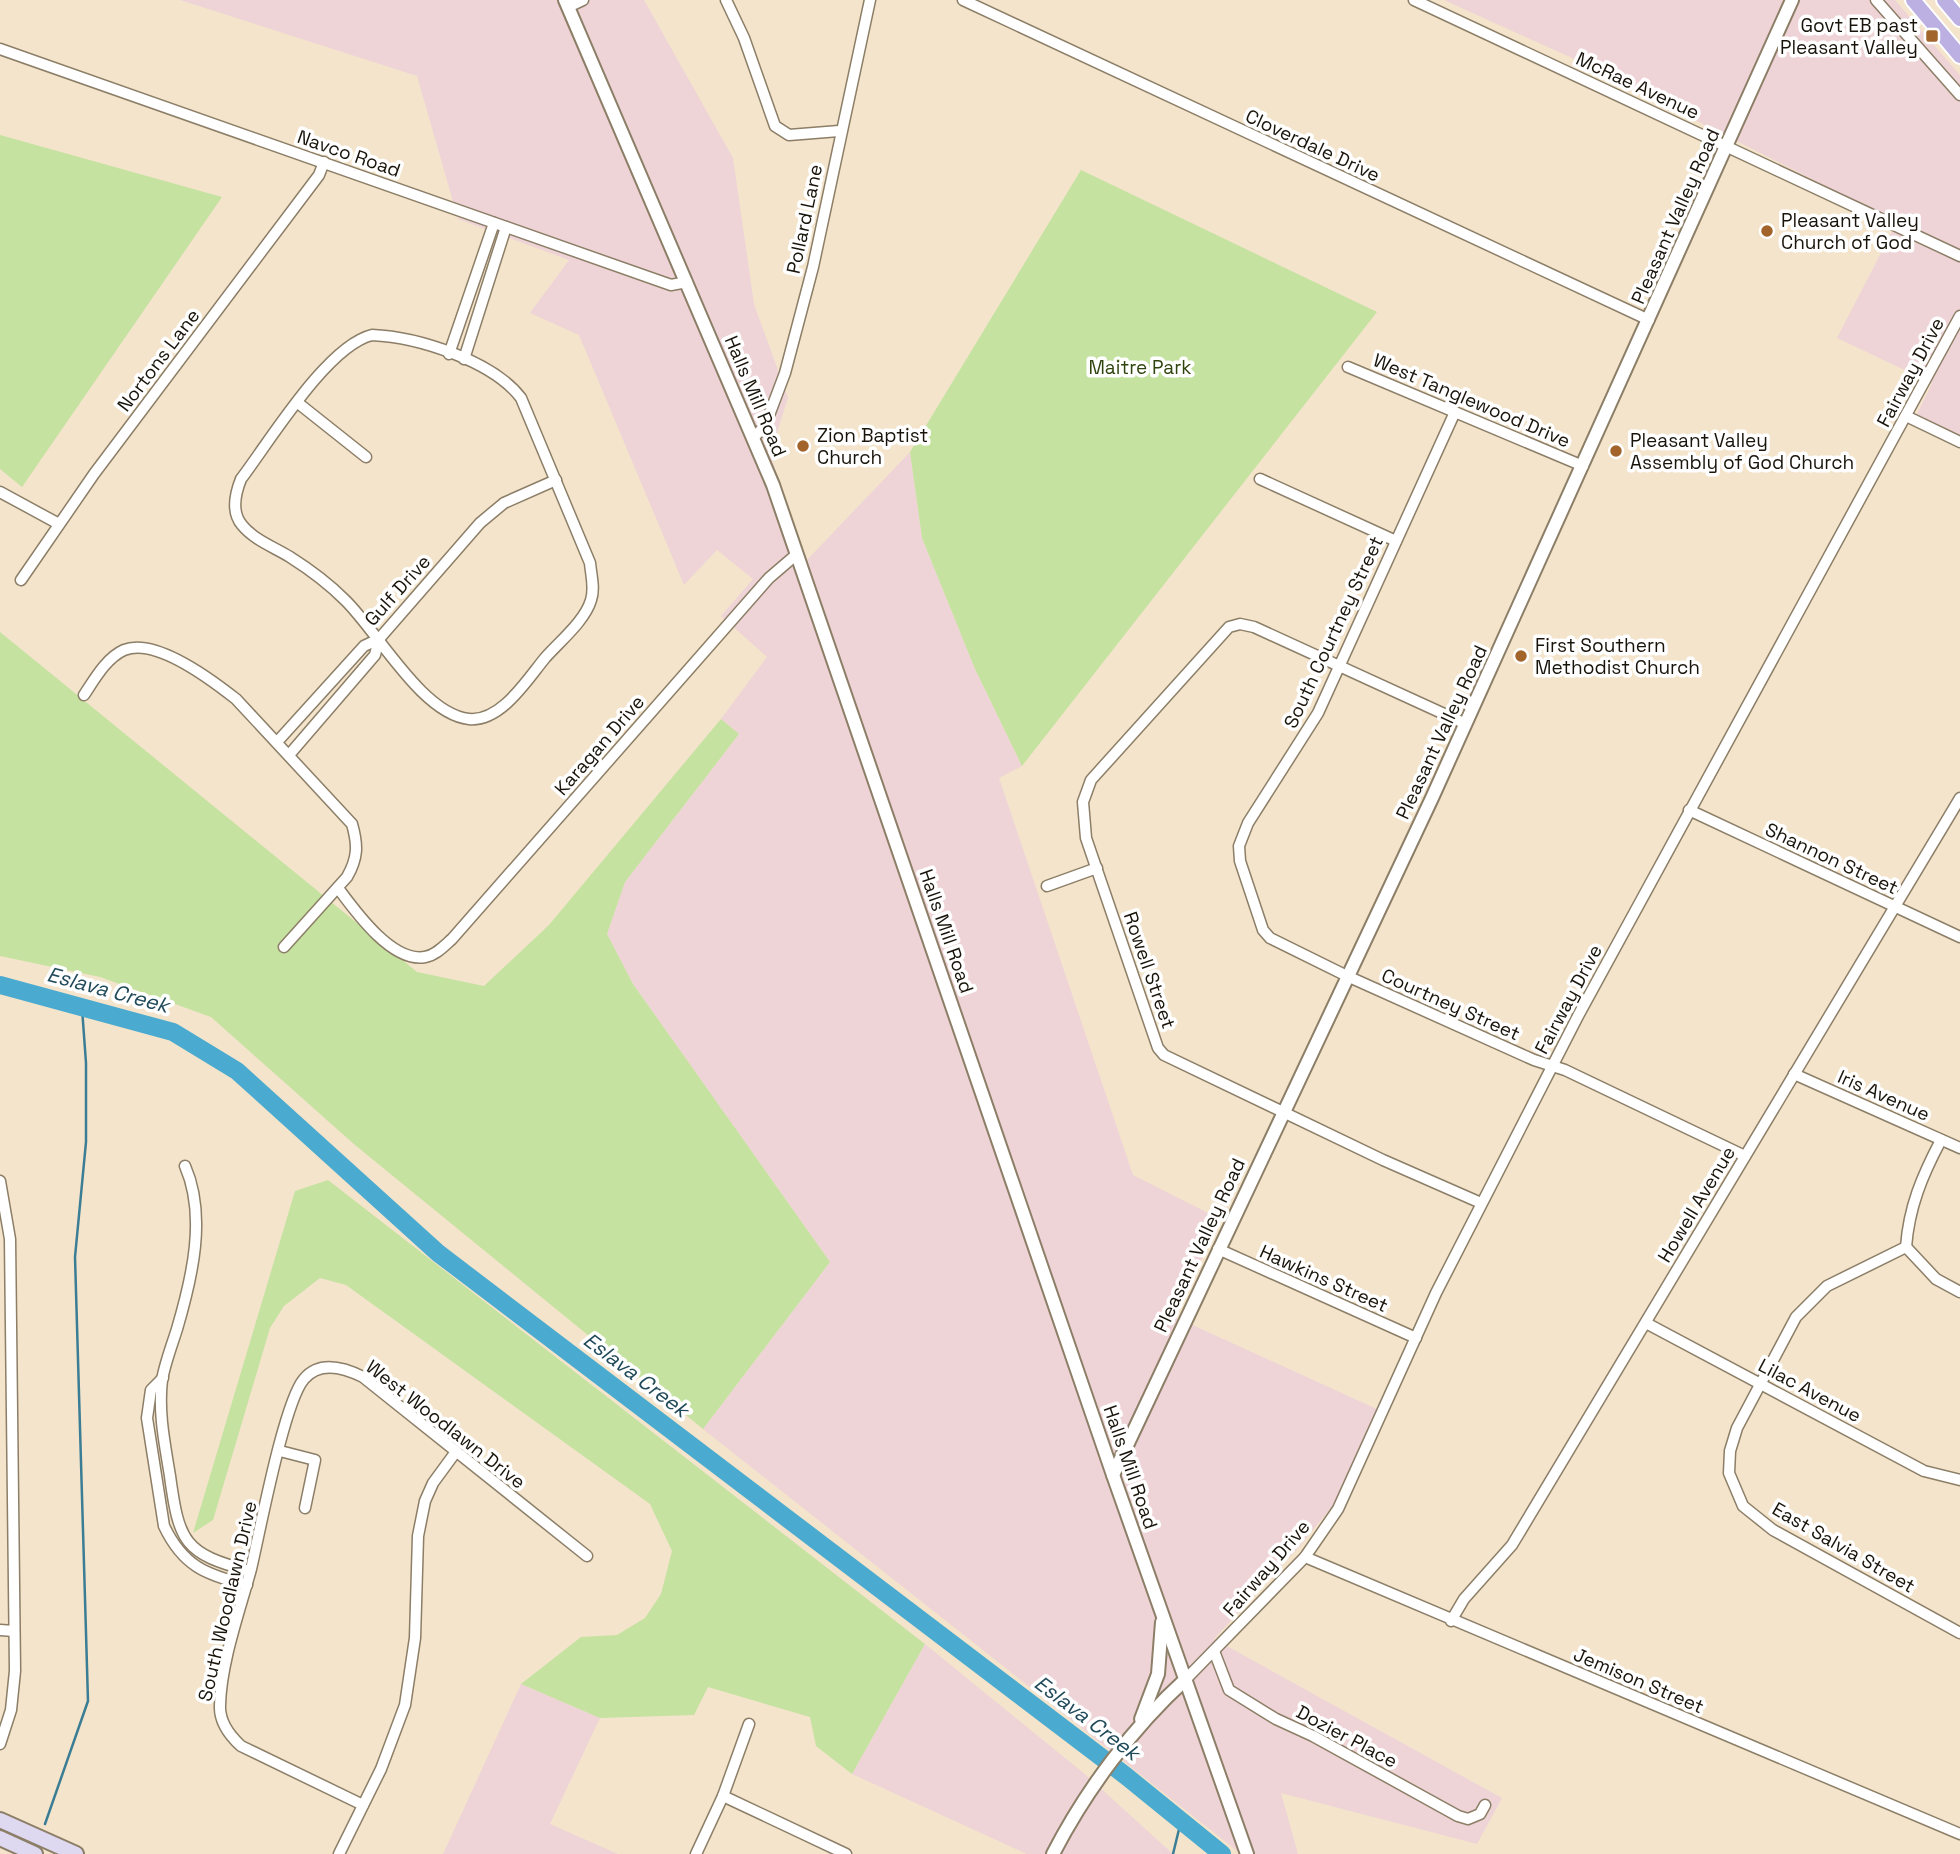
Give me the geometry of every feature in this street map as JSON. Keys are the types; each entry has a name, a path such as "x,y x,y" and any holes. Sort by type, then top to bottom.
{"main road":[{"path":"1913,0 1960,56"},
{"path":"1944,0 1960,19"},
{"path":"0,1820 76,1854"},
{"path":"0,1838 35,1854"}],"street":[{"path":"566,4 583,0"},
{"path":"726,0 744,38 775,126 789,135 839,131"},
{"name":"Pollard Lane","path":"754,437 765,426 785,373 813,267 839,131 870,0"},
{"name":"Cloverdale Drive","path":"963,0 1649,320"},
{"name":"McRae Avenue","path":"1414,0 1960,256"},
{"name":"Pleasant Valley Road","path":"1113,1475 1466,724 1792,0"},
{"path":"1876,0 1960,96"},
{"name":"Halls Mill Road","path":"566,4 754,437 797,554 1113,1475 1247,1854"},
{"name":"Navco Road","path":"0,49 671,285 687,282"},
{"name":"Nortons Lane","path":"21,580 59,524 319,175 324,162"},
{"path":"449,354 495,223"},
{"path":"464,359 506,227"},
{"name":"Fairway Drive","path":"1186,1679 1304,1557 1345,1497 1416,1338 1481,1203 1689,810 1960,316"},
{"path":"372,335 393,336 449,354 495,372 514,389 590,563 592,599 587,608 519,689 495,713 481,719 452,714 434,705 345,600 280,551 254,536 240,523 236,513 236,491 241,479 335,354 353,341 372,335"},
{"name":"West Tanglewood Drive","path":"1348,367 1583,466"},
{"path":"298,403 366,457"},
{"name":"South Courtney Street","path":"1347,976 1280,944 1263,930 1240,861 1239,846 1248,823 1318,713 1455,412"},
{"path":"1906,416 1960,442"},
{"path":"1259,479 1396,541"},
{"name":"Gulf Drive","path":"277,742 364,646 379,639 480,523 504,503 556,480"},
{"path":"0,492 59,524"},
{"name":"Karagan Drive","path":"338,888 371,928 395,949 414,957 426,957 452,939 769,578 797,554"},
{"name":"Rowell Street","path":"1339,665 1254,627 1240,624 1229,627 1188,669 1107,762 1086,792 1082,815 1097,868 1158,1048 1171,1061 1481,1203"},
{"path":"289,755 375,655 379,639"},
{"path":"84,695 111,659 122,650 158,650 216,683 277,742 352,824 357,850 355,864 338,888 285,947"},
{"path":"1339,665 1466,724"},
{"path":"329,685 341,695"},
{"name":"Howell Avenue","path":"1451,1621 1464,1599 1511,1545 1960,798"},
{"name":"Shannon Street","path":"1689,810 1960,937"},
{"path":"1047,886 1097,868"},
{"name":"Courtney Street","path":"1347,976 1553,1066 1745,1156"},
{"name":"Iris Avenue","path":"1794,1074 1960,1148"},
{"path":"1941,1140 1919,1181 1908,1218 1906,1247 1936,1279 1960,1293"},
{"path":"185,1166 196,1201 194,1238 189,1283 163,1378 162,1424 176,1517 181,1534 203,1556 250,1572"},
{"path":"0,1181 10,1239 15,1631 14,1689 11,1710 0,1744"},
{"path":"1761,1383 1796,1317 1810,1300 1867,1264 1906,1247"},
{"name":"Hawkins Street","path":"1218,1249 1416,1338"},
{"name":"Lilac Avenue","path":"1646,1323 1924,1471 1960,1480"},
{"name":"West Woodlawn Drive","path":"280,1451 294,1395 304,1378 313,1371 333,1366 363,1377 587,1556"},
{"path":"163,1378 151,1390 147,1418 164,1526 171,1541 198,1569 209,1576 247,1585"},
{"name":"East Salvia Street","path":"1761,1383 1737,1428 1730,1451 1729,1473 1743,1506 1773,1530 1960,1633"},
{"path":"280,1451 315,1460 305,1508"},
{"name":"South Woodlawn Drive","path":"280,1451 222,1691 220,1716 232,1738 241,1746 363,1805"},
{"path":"339,1854 405,1705 415,1638 418,1536 425,1501 433,1483 455,1453"},
{"name":"Jemison Street","path":"1304,1557 1960,1834"},
{"path":"1130,1741 1158,1674 1162,1652 1161,1611"},
{"path":"0,1630 15,1631"},
{"name":"Dozier Place","path":"1214,1651 1228,1690 1276,1719 1313,1736 1458,1816 1468,1819 1479,1814 1485,1805"},
{"path":"1053,1854 1071,1818 1093,1788 1158,1704 1186,1679"},
{"path":"696,1854 723,1796 749,1724"},
{"path":"723,1796 846,1854"}],"shaded area":[{"path":"180,0 644,0 733,158 754,304 788,398 770,454 806,561 910,452 922,538 975,669 1022,766 999,778 1133,1175 1220,1219 1175,1317 1379,1410 1334,1504 1300,1546 1214,1639 1502,1798 1477,1844 1281,1793 1298,1854 1241,1854 703,1429 830,1262 633,984 607,934 625,882 739,734 721,719 767,657 721,616 753,579 717,550 684,585 579,335 530,313 569,260 458,219 417,76"},
{"path":"1444,0 1895,0 1960,75 1960,435 1917,414 1932,383 1837,338 1897,222 1572,58"},
{"path":"925,1644 1086,1775 1173,1854 1027,1854 852,1774"},
{"path":"521,1684 600,1718 550,1824 618,1854 443,1854"}],"green space":[{"path":"0,135 222,197 22,487 0,469"},
{"name":"Maitre Park","path":"1081,170 1377,312 1022,766 975,669 922,538 910,452"},
{"path":"0,632 417,972 484,986 549,925 721,719 739,734 625,882 607,934 633,984 830,1262 703,1429 355,1145 211,1017 100,977 0,956"},
{"path":"328,1180 925,1644 852,1774 816,1746 810,1717 708,1687 694,1715 600,1718 521,1684 581,1637 617,1635 645,1618 661,1594 672,1551 650,1504 346,1285 320,1278 284,1306 270,1328 213,1520 193,1533 295,1191"}],"waterway":[{"name":"Eslava Creek","path":"0,985 173,1032 237,1071 438,1253 1126,1776 1222,1854"},
{"path":"45,1824 88,1701 75,1257 86,1142 86,1063 82,1008"},
{"path":"1173,1854 1181,1821"}],"place":[{"name":"Govt EB past Pleasant Valley","path":"1932,36"},
{"name":"Pleasant Valley Church of God","path":"1767,231"},
{"name":"Zion Baptist Church","path":"803,446"},
{"name":"Pleasant Valley Assembly of God Church","path":"1616,451"},
{"name":"First Southern Methodist Church","path":"1521,656"}]}
